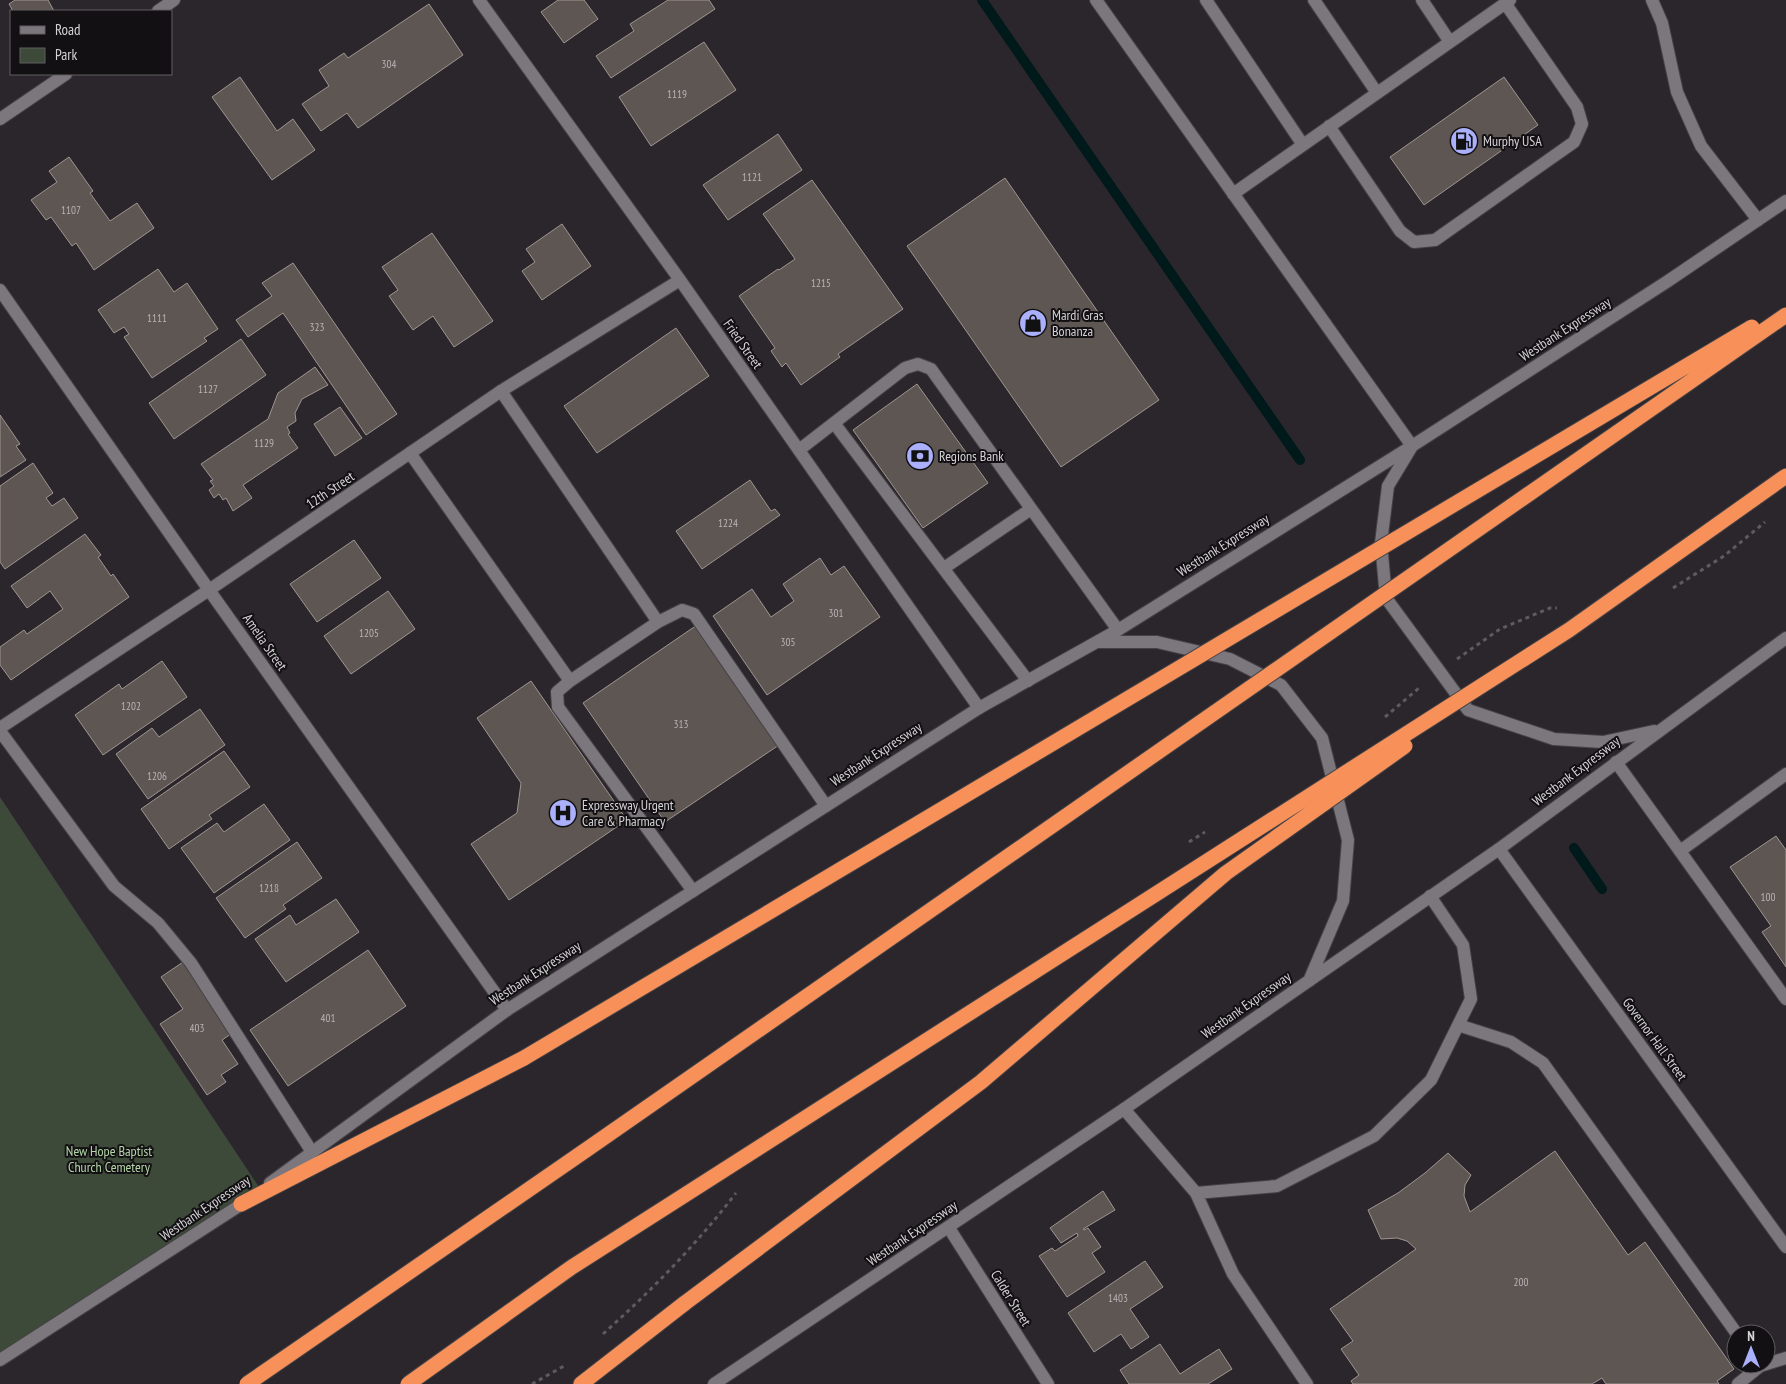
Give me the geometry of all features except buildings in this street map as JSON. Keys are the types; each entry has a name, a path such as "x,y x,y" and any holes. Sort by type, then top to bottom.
{"highway":[{"path":"241,1204 524,1058 1786,307"},
{"path":"247,1384 1786,315"},
{"path":"581,1384 685,1303 980,1082 1226,873 1786,476"},
{"path":"408,1384 572,1267 1569,630"}],"main road":[{"path":"159,10 174,0"},
{"name":"Fried Street","path":"479,0 680,280 979,708"},
{"path":"1096,0 1412,446 1388,486 1381,543 1386,598 1468,710 1554,739 1603,742 1658,731"},
{"path":"1206,0 1303,144"},
{"path":"1314,0 1376,93"},
{"path":"1422,0 1450,42"},
{"path":"1652,0 1662,23 1677,92 1701,146 1758,220"},
{"path":"1233,194 1303,144 1507,2 1577,107 1582,124 1574,142 1434,240 1414,242 1400,231 1329,126"},
{"path":"0,119 65,75"},
{"name":"Westbank Expressway","path":"0,1360 241,1204 507,1010 979,708 1118,630 1412,446 1668,281 1786,201"},
{"name":"12th Street","path":"0,729 210,590 501,391 680,280"},
{"name":"Amelia Street","path":"0,290 507,1010"},
{"path":"799,450 905,368 918,364 931,369 1118,630"},
{"path":"501,391 658,622"},
{"path":"834,423 1028,681"},
{"path":"410,454 570,681"},
{"path":"944,568 1031,509"},
{"path":"693,891 558,707 557,692 570,681 658,622 682,610 694,614 826,806"},
{"name":"Westbank Expressway","path":"714,1384 1124,1109 1499,849 1786,638"},
{"path":"1097,642 1157,642 1230,659 1281,685 1322,738 1348,840 1344,901 1309,981"},
{"path":"0,729 114,886 158,923 191,962 312,1152"},
{"path":"1616,762 1786,999"},
{"path":"1680,851 1786,774"},
{"name":"Governor Hall Street","path":"1499,849 1786,1247"},
{"path":"1196,1193 1277,1186 1374,1136 1431,1080 1471,1000 1463,945 1430,896"},
{"path":"1458,1025 1511,1042 1543,1063 1730,1324"},
{"path":"1124,1109 1196,1193 1233,1274 1307,1384"},
{"name":"Calder Street","path":"949,1228 1048,1384"},
{"path":"1738,1384 1750,1374"}],"path":[{"path":"1383,719 1419,688"}],"green space":[{"name":"New Hope Baptist Church Cemetery","path":"0,797 261,1190 0,1360"}],"waterway":[{"path":"982,0 1300,460"},
{"path":"1574,848 1602,889"}],"place":[{"name":"Murphy USA","path":"1464,141"},
{"name":"Mardi Gras Bonanza","path":"1033,323"},
{"name":"Regions Bank","path":"920,456"},
{"name":"Expressway Urgent Care & Pharmacy","path":"563,813"}]}
